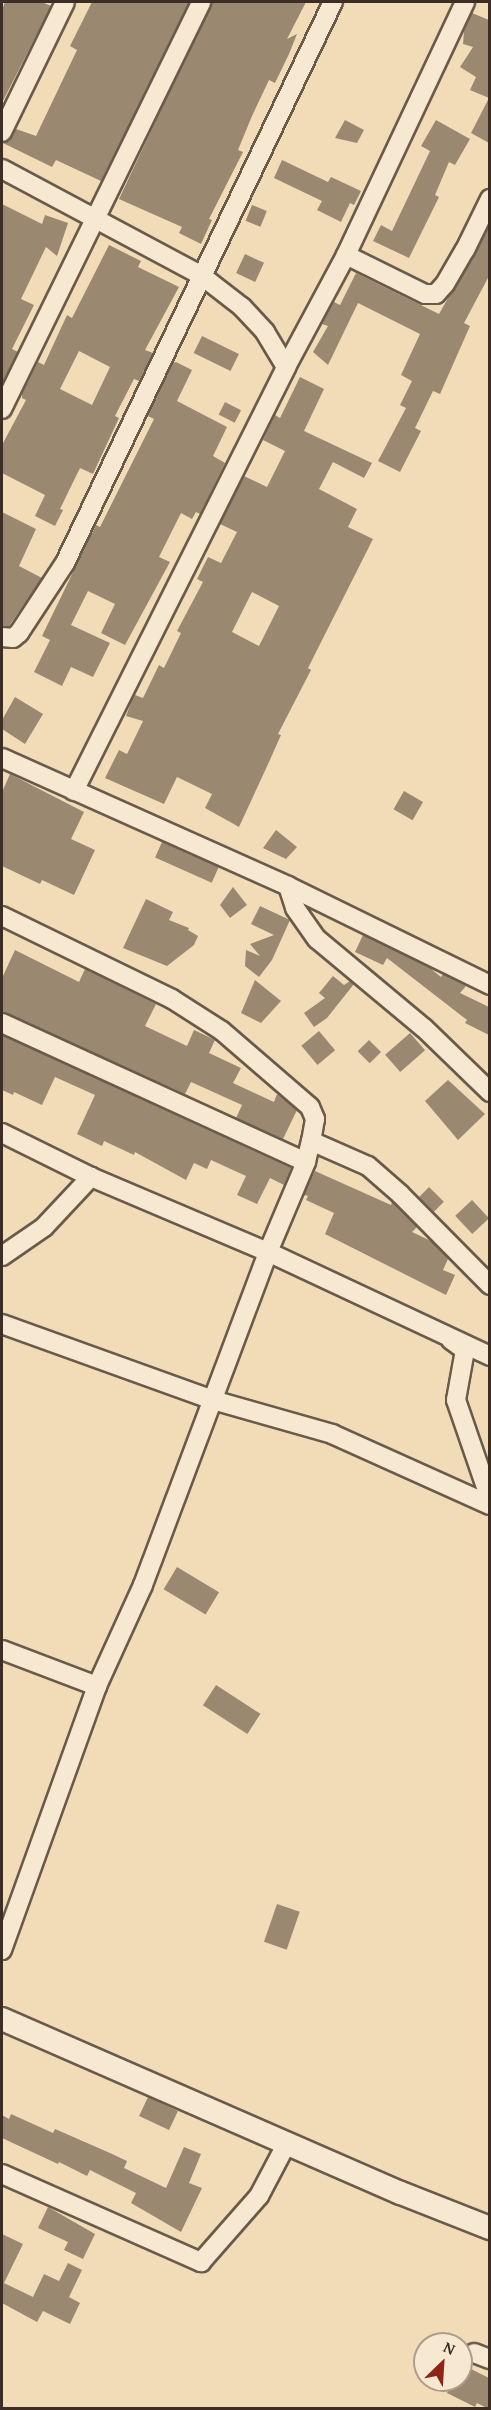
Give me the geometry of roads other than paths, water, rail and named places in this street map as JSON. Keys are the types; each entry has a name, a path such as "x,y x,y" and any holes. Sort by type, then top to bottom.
{"street":[{"path":"2,132 65,2"},
{"path":"2,409 201,2"},
{"path":"2,637 13,638 19,633 56,578 333,2"},
{"path":"75,791 286,367 346,255 465,2"},
{"path":"2,169 202,276 242,307 265,332 286,367"},
{"path":"346,255 425,294 436,294 445,285 465,250 489,199"},
{"path":"2,758 288,886 489,984"},
{"path":"288,886 295,908 317,939 424,1028 489,1092"},
{"path":"2,916 172,999 222,1031 310,1107 315,1119 306,1162 268,1252 143,1585 97,1686 2,1950"},
{"path":"2,1023 306,1162"},
{"path":"2,1133 91,1177 268,1252 489,1356"},
{"path":"311,1141 368,1166 400,1194 489,1285"},
{"path":"2,1256 44,1227 91,1177"},
{"path":"2,1324 213,1400 332,1434 485,1501"},
{"path":"444,1335 465,1350 456,1400 489,1515"},
{"path":"2,1650 97,1686"},
{"path":"2,2019 401,2193 489,2228"},
{"path":"2,2174 201,2262 259,2196 287,2143"}]}
